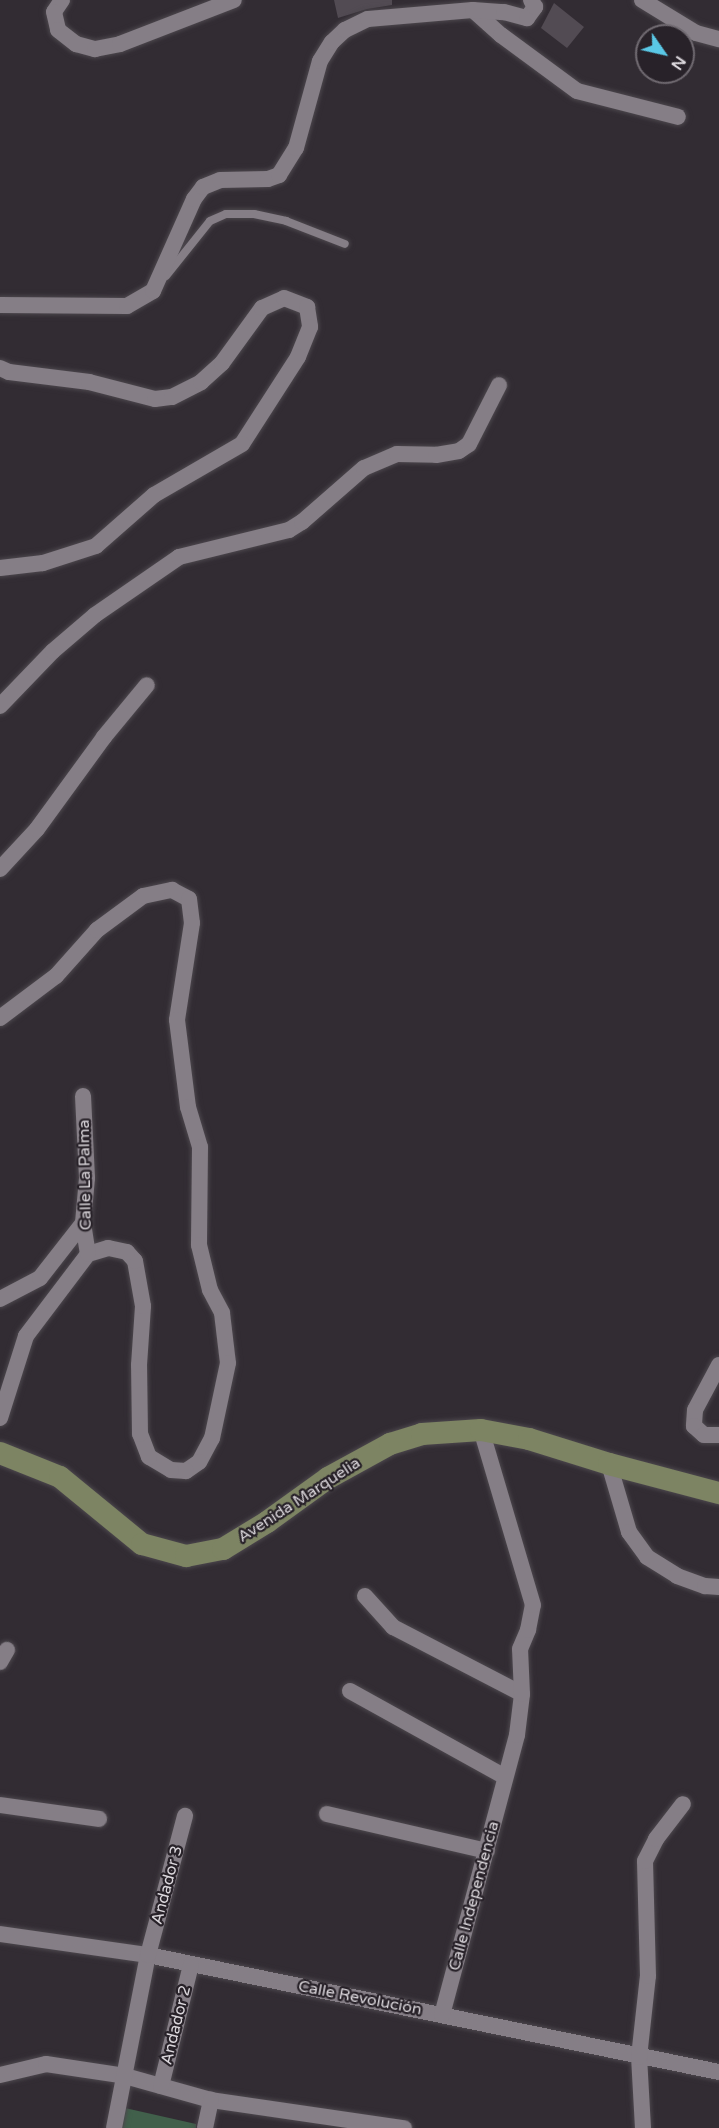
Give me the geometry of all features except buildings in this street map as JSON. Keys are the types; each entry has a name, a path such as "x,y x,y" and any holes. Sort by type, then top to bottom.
{"main road":[{"name":"Avenida Marquelia","path":"0,1453 60,1477 142,1544 186,1556 223,1549 267,1522 328,1478 390,1444 422,1434 481,1430 529,1439 609,1464 719,1493"}],"street":[{"path":"62,0 54,12 58,30 76,44 94,49 120,44 234,0"},
{"path":"0,305 127,306 153,291 194,199 203,187 220,180 268,179 279,175 296,148 320,61 332,42 345,30 368,19 473,10 504,12 527,18 535,7 531,0"},
{"path":"642,0 696,33 719,39"},
{"path":"473,10 577,91 678,117"},
{"path":"0,368 89,382 155,399 172,397 201,382 222,363 262,308 284,298 307,307 310,327 298,357 242,444 154,495 96,546 43,563 0,568"},
{"path":"0,706 53,651 95,615 179,557 289,530 302,522 364,468 397,454 436,455 464,448 469,444 499,385"},
{"path":"0,869 37,829 92,753 147,685"},
{"path":"0,1018 56,976 97,930 143,896 171,890 189,898 192,923 177,1020 188,1107 200,1147 199,1245 210,1290 222,1313 228,1363 212,1438 199,1462 186,1471 171,1470 149,1456 140,1434 139,1365 142,1306 135,1261 127,1251 108,1248 88,1254 26,1336 0,1418"},
{"name":"Calle La Palma","path":"83,1096 87,1178 83,1223 88,1254"},
{"path":"0,1299 40,1278 83,1223"},
{"path":"719,1365 695,1410 694,1426 704,1435 719,1435"},
{"name":"Calle Independencia","path":"442,2015 517,1735 522,1694 520,1649 528,1630 533,1605 481,1430"},
{"path":"609,1464 629,1532 648,1557 677,1576 705,1586 719,1587"},
{"path":"365,1596 393,1627 522,1694"},
{"path":"350,1691 505,1777"},
{"path":"644,2128 639,2057 648,1976 645,1861 656,1839 683,1804"},
{"path":"0,1805 99,1819"},
{"path":"327,1814 487,1851"},
{"name":"Andador 3","path":"114,2128 148,1955 185,1816"},
{"name":"Calle Revolución","path":"0,1934 148,1955 719,2072"},
{"name":"Andador 2","path":"161,2086 190,1965"},
{"path":"0,2075 46,2064 125,2076 211,2100 404,2128"},
{"path":"205,2128 211,2100"}],"lane":[{"path":"153,291 210,221 226,214 254,213 286,221 345,244"}],"green space":[{"path":"125,2108 196,2124 196,2128 121,2128"}]}
